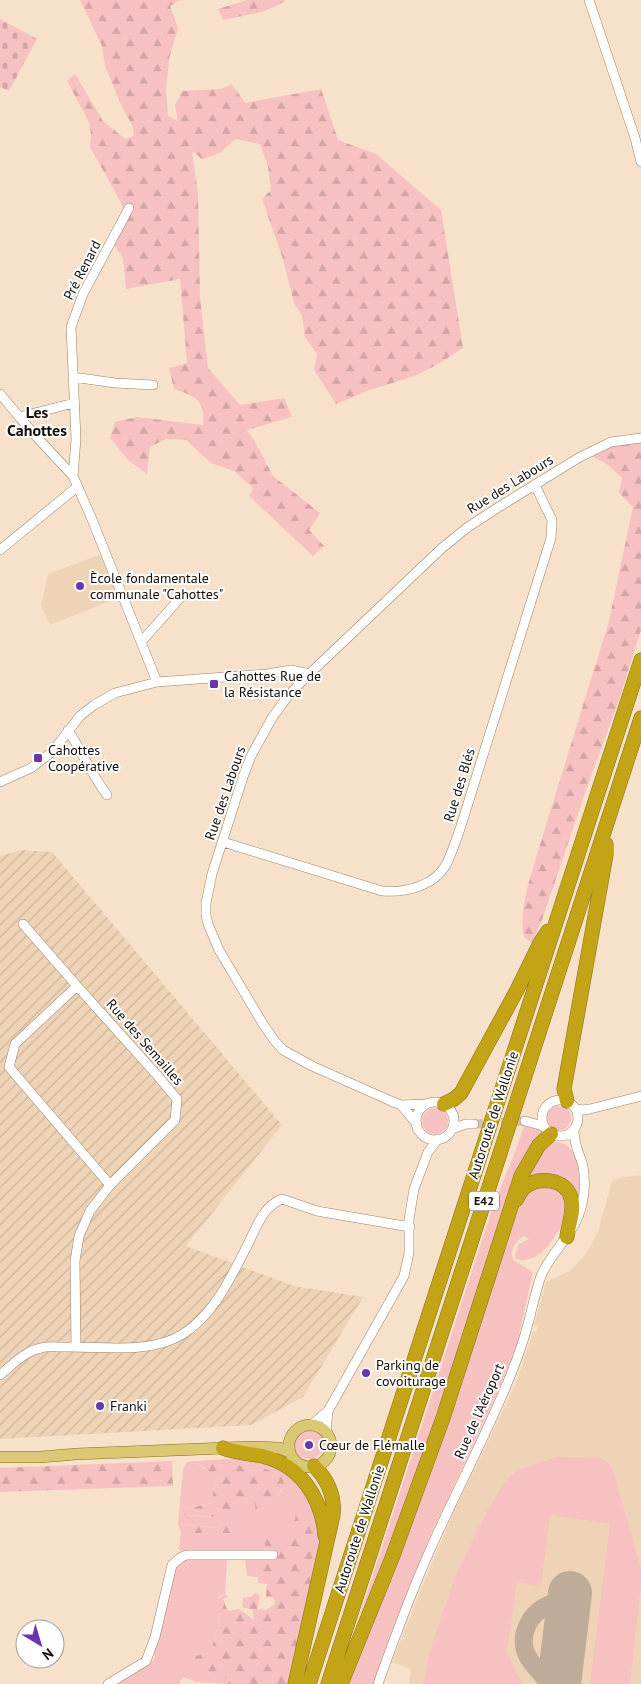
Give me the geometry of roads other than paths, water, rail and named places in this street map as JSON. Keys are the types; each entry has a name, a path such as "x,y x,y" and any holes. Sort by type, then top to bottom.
{"highway":[{"name":"Autoroute de Wallonie","path":"309,1684 641,660"},
{"name":"Autoroute de Wallonie","path":"328,1684 641,718"},
{"path":"571,1105 564,1089 606,855 606,827"},
{"path":"444,1104 454,1099 460,1093 517,990 540,943 557,919"},
{"path":"341,1684 392,1558 443,1418 521,1176 539,1145 551,1132"},
{"path":"510,1209 525,1187 541,1180 557,1182 568,1191 571,1198 572,1213 568,1224 567,1237"},
{"path":"223,1448 235,1453 248,1453 272,1459 284,1464 297,1473 314,1496 322,1514 325,1539 324,1558"},
{"path":"295,1684 324,1558 334,1504 327,1482 314,1466"}],"main road":[{"path":"251,1447 275,1442 302,1427 311,1425 319,1427 326,1432 331,1443 330,1454 323,1462 314,1466 300,1464 290,1452 289,1443 292,1434"},
{"path":"0,1457 41,1457 251,1447 279,1448 290,1452"}],"street":[{"path":"589,0 635,138 641,162"},
{"name":"Pré Renard","path":"73,476 76,440 71,327 83,294 129,208"},
{"path":"73,377 115,383 153,385"},
{"path":"0,394 73,476 157,682"},
{"path":"20,417 74,403"},
{"name":"Rue des Labours","path":"417,1124 401,1105 299,1060 283,1050 274,1040 219,950 208,924 206,903 209,887 250,756 272,718 288,696 442,548 468,527 580,458 611,442 641,437"},
{"name":"Rue des Blés","path":"223,842 393,892 424,885 437,875 446,864 460,829 550,538 552,520 535,485"},
{"path":"0,550 77,487"},
{"path":"141,642 181,596"},
{"path":"0,782 31,768 52,752 80,716 108,697 129,688 157,682 267,674 291,670 310,674"},
{"path":"68,730 84,755 96,780 108,794"},
{"name":"Rue des Semailles","path":"22,924 157,1074 177,1099 175,1120 110,1185 90,1211 79,1236 75,1261 76,1347"},
{"path":"77,986 15,1044 8,1067 110,1185"},
{"path":"576,1148 551,1132 525,1121 542,1114 548,1104 554,1100 583,1110 641,1096"},
{"path":"428,1152 417,1124 418,1113 426,1104 432,1102 444,1104 452,1112 454,1118 452,1129"},
{"path":"551,1132 567,1135 574,1130 578,1120 584,1114 641,1102"},
{"name":"Rue des Labours","path":"401,1105 426,1104"},
{"path":"571,1105 578,1120"},
{"path":"542,1114 551,1132"},
{"path":"422,1134 438,1139 444,1137 452,1129 470,1124 454,1118"},
{"name":"Rue de l'Aéroport","path":"378,1684 403,1615 430,1551 515,1364 542,1275 548,1262 567,1237 579,1215 584,1192 583,1169 576,1148 574,1130"},
{"path":"311,1425 328,1411 404,1276 409,1253 410,1204 428,1152 438,1139"},
{"path":"0,1375 22,1357 41,1348 146,1348 164,1343 187,1331 198,1323 213,1307 232,1276 264,1213 282,1199 317,1211 410,1227"},
{"path":"326,1432 328,1411"},
{"path":"108,1684 146,1661 155,1637 172,1565 177,1560 186,1555 274,1555"}],"tunnel":[{"path":"474,1124 525,1121"}],"place":[{"name":"Ècole fondamentale communale \"Cahottes\"","path":"80,586"},
{"name":"Cahottes Rue de la Résistance","path":"214,684"},
{"name":"Cahottes Coopérative","path":"38,758"},
{"name":"Parking de covoiturage","path":"366,1373"},
{"name":"Franki","path":"100,1406"},
{"name":"Cœur de Flémalle","path":"309,1445"}],"district":[{"name":"Les Cahottes","path":"37,421"}]}
